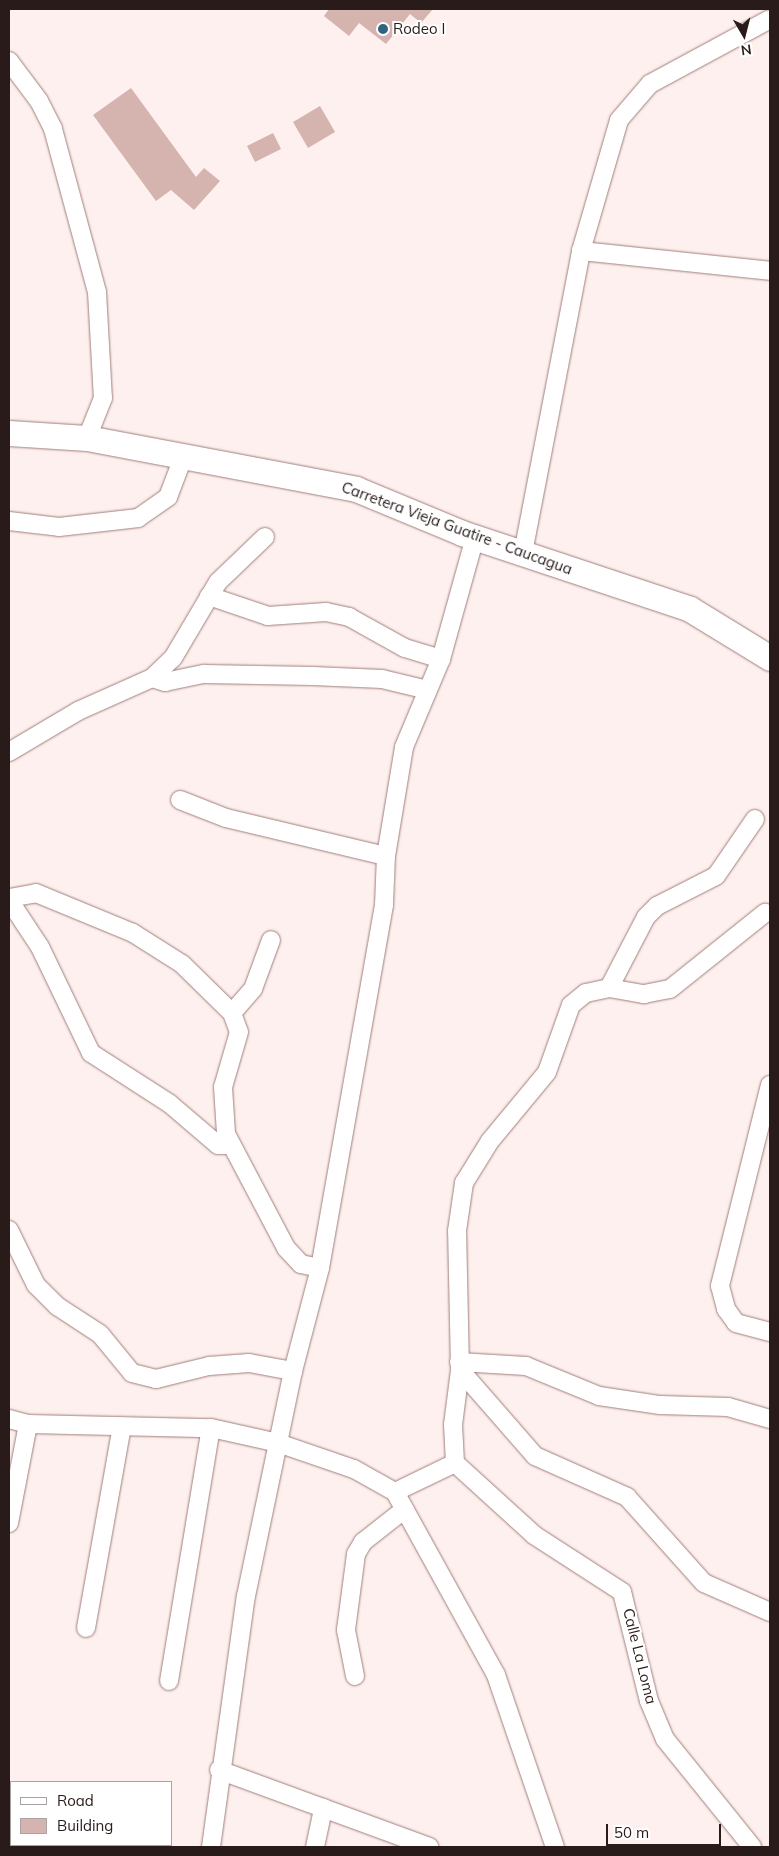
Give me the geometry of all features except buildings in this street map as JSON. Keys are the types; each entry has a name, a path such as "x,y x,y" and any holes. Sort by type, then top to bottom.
{"main road":[{"name":"Carretera Vieja Guatire - Caucagua","path":"9,433 86,438 356,489 475,537 690,609 770,658"}],"street":[{"path":"523,553 581,251 619,120 650,84 770,19"},
{"path":"9,61 39,100 53,129 97,292 103,398 86,438"},
{"path":"581,251 770,271"},
{"path":"9,521 68,527 138,518 168,497 184,455"},
{"path":"9,752 33,742 78,711 152,678 173,658 208,596 232,567 265,537"},
{"path":"211,1847 219,1770 246,1596 293,1371 320,1268 384,905 386,856 404,747 441,658 475,537"},
{"path":"208,596 268,616 326,612 349,617 405,648 441,658"},
{"path":"152,678 165,682 204,674 313,676 382,679 428,690"},
{"path":"180,800 226,818 386,856"},
{"path":"609,988 646,917 657,906 716,876 755,819"},
{"path":"230,1145 218,1145 170,1104 91,1052 40,947 9,899 36,893 133,933 189,969 232,1013 238,1041 222,1099 230,1145 286,1248 301,1264 320,1268"},
{"path":"395,1492 455,1463 453,1425 460,1366 457,1231 464,1183 490,1141 547,1072 571,1005 586,993 609,988 644,994 670,989 765,913"},
{"path":"232,1013 247,999 271,940"},
{"path":"770,1085 720,1286 726,1310 736,1323 770,1332"},
{"path":"9,1230 29,1274 45,1296 100,1334 132,1373 156,1379 209,1366 249,1364 293,1371"},
{"path":"460,1366 526,1366 599,1396 660,1405 728,1407 770,1419"},
{"path":"460,1366 535,1456 627,1497 704,1583 770,1612"},
{"path":"9,1419 28,1424 211,1428 278,1443 354,1469 395,1492 496,1675 555,1847"},
{"path":"9,1523 28,1424"},
{"path":"86,1628 122,1426"},
{"path":"169,1681 211,1428"},
{"name":"Calle La Loma","path":"455,1463 534,1535 622,1592 649,1701 665,1739 752,1847"},
{"path":"355,1676 346,1630 356,1554 363,1542 405,1509"},
{"path":"219,1770 430,1847"},
{"path":"315,1847 323,1808"}],"place":[{"name":"Rodeo I","path":"383,29"}]}
